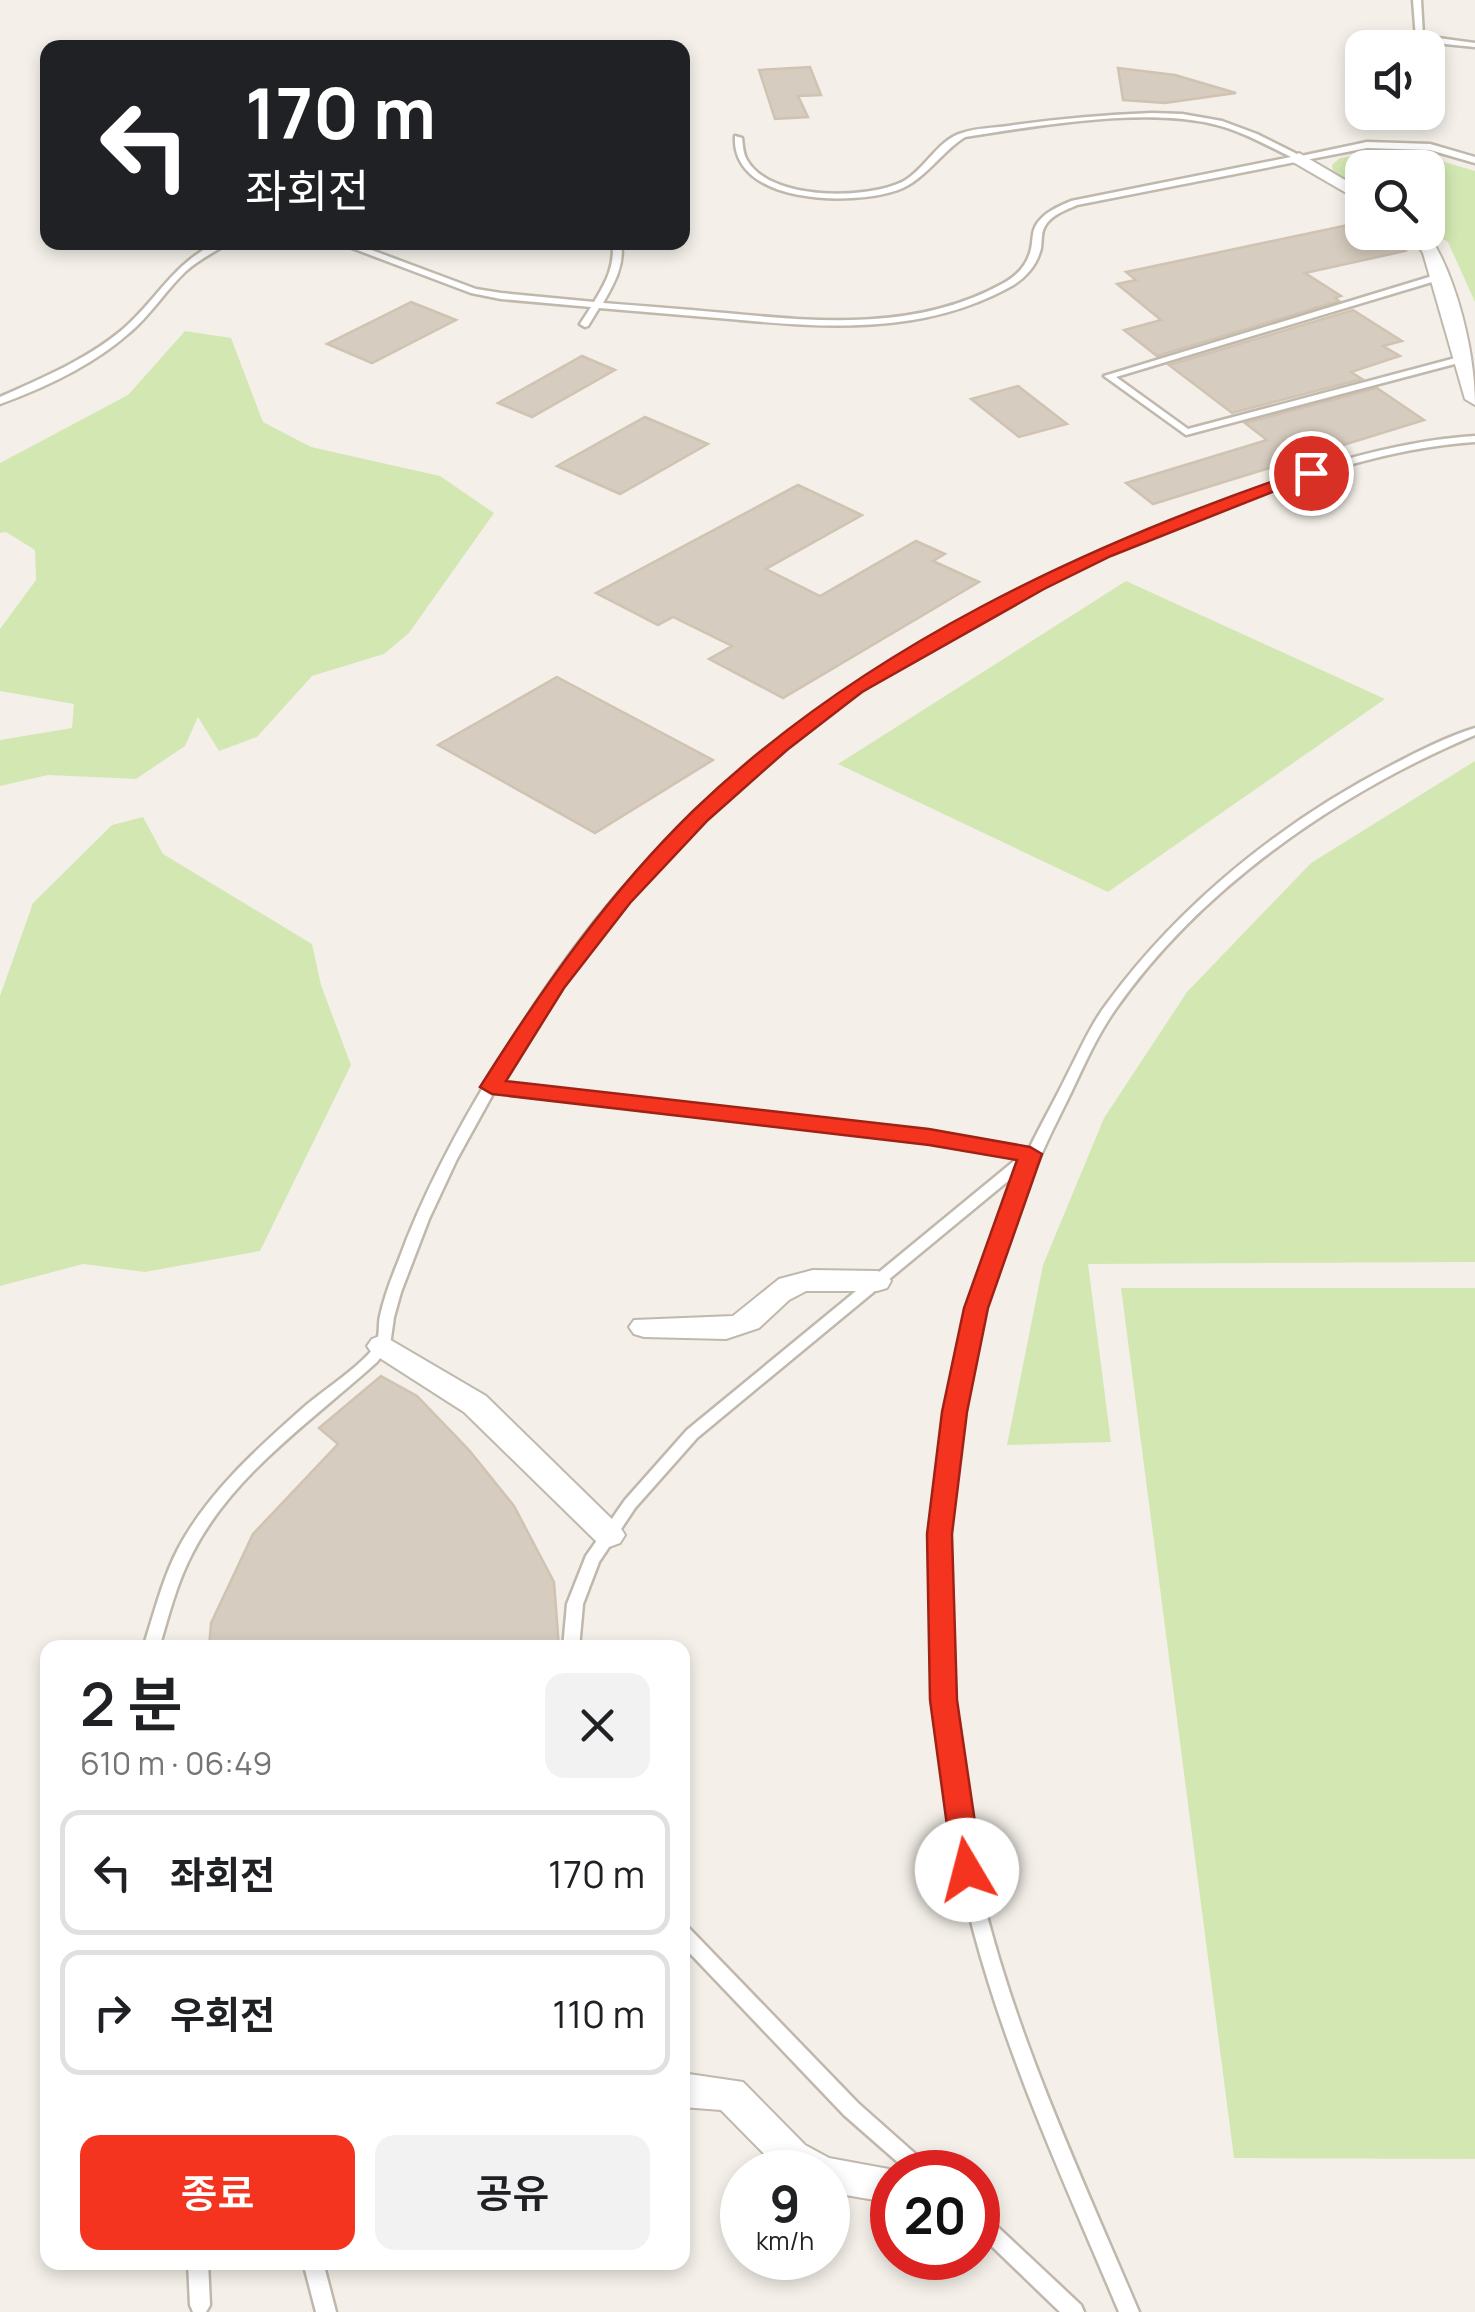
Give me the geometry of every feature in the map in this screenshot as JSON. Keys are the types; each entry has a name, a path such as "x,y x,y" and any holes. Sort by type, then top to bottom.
{"street":[{"path":"1299,158 1345,186"},
{"path":"1430,250 1475,399"},
{"path":"644,1326 715,1330 736,1326 746,1323 781,1291 803,1281 876,1280"},
{"path":"382,1346 475,1404 609,1535"},
{"path":"690,2091 730,2094 785,2150"}],"lane":[{"path":"1417,0 1419,36 1424,40 1475,45"},
{"path":"738,138 744,162 755,174 777,186 833,196 865,195 911,180 946,144 962,136 1142,117 1210,120 1299,158"},
{"path":"362,250 474,291 596,305 864,326 922,318 982,297 1025,272 1034,257 1036,228 1054,211 1074,203 1344,148 1430,148 1475,160"},
{"path":"0,402 100,352 128,330 183,265 206,250"},
{"path":"585,324 615,268 620,250"},
{"path":"1439,277 1109,376 1186,432 1463,359"},
{"path":"153,1640 174,1573 202,1522 250,1467 382,1346 387,1317 421,1220 492,1087 555,984 623,899 700,816 780,746 855,688 1038,585 1222,504 1414,444 1475,439"},
{"path":"1129,2312 1009,2025 967,1870 944,1700 940,1534 954,1412 976,1308 1030,1154 1111,1006 1192,912 1322,812 1422,751 1475,731"},
{"path":"492,1087 929,1137 1030,1154"},
{"path":"572,1640 575,1604 592,1560 630,1504 692,1434 1030,1154"},
{"path":"690,1940 851,2109 897,2150"},
{"path":"1000,2243 1074,2312"},
{"path":"198,2270 200,2305"},
{"path":"315,2270 326,2312"}],"green space":[{"path":"1345,157 1345,180 1333,171 1332,165"},
{"path":"1445,162 1475,171 1475,302 1448,242"},
{"path":"185,331 231,338 263,422 311,447 440,476 494,513 409,633 384,654 312,676 257,737 219,751 198,717 185,746 136,779 48,775 0,786 0,740 72,728 74,704 0,691 0,629 36,580 35,550 6,532 0,533 0,463 128,395"},
{"path":"1126,581 1385,699 1108,892 838,764"},
{"path":"1475,761 1475,1262 1088,1264 1111,1442 1007,1445 1043,1265 1104,1118 1187,992 1311,863"},
{"path":"143,817 163,854 312,944 321,985 351,1065 260,1251 145,1272 83,1264 0,1286 0,996 33,903 112,825"},
{"path":"1121,1288 1475,1288 1475,2159 1234,2158"}],"building":[{"path":"810,67 821,95 798,96 808,117 775,119 759,70"},
{"path":"1118,68 1175,75 1236,93 1165,103 1123,100"},
{"path":"1345,226 1345,250 1405,251 1305,273 1341,296 1335,298 1339,301 1157,356 1124,330 1161,320 1117,284 1136,280 1126,272"},
{"path":"411,302 456,320 372,363 327,344"},
{"path":"1353,310 1402,341 1383,346 1400,356 1351,372 1362,379 1232,413 1169,365"},
{"path":"582,356 615,370 532,417 498,403"},
{"path":"1018,386 1067,424 1019,437 971,399"},
{"path":"1377,388 1424,420 1153,504 1126,483 1267,440 1245,423"},
{"path":"645,417 708,444 620,494 557,466"},
{"path":"798,485 862,515 766,569 820,596 916,541 945,554 933,561 979,582 783,698 709,659 732,646 673,617 658,625 596,593"},
{"path":"557,677 713,760 595,833 438,745"},
{"path":"381,1376 417,1396 469,1450 514,1506 554,1582 558,1640 210,1640 211,1623 253,1534 338,1444 319,1428"}],"route":[{"path":"967,1870 944,1700 940,1534 954,1412 976,1308 1030,1154 929,1137 492,1087 555,984 623,899 700,816 780,746 855,688 931,643 1105,552 1311,473"}]}
